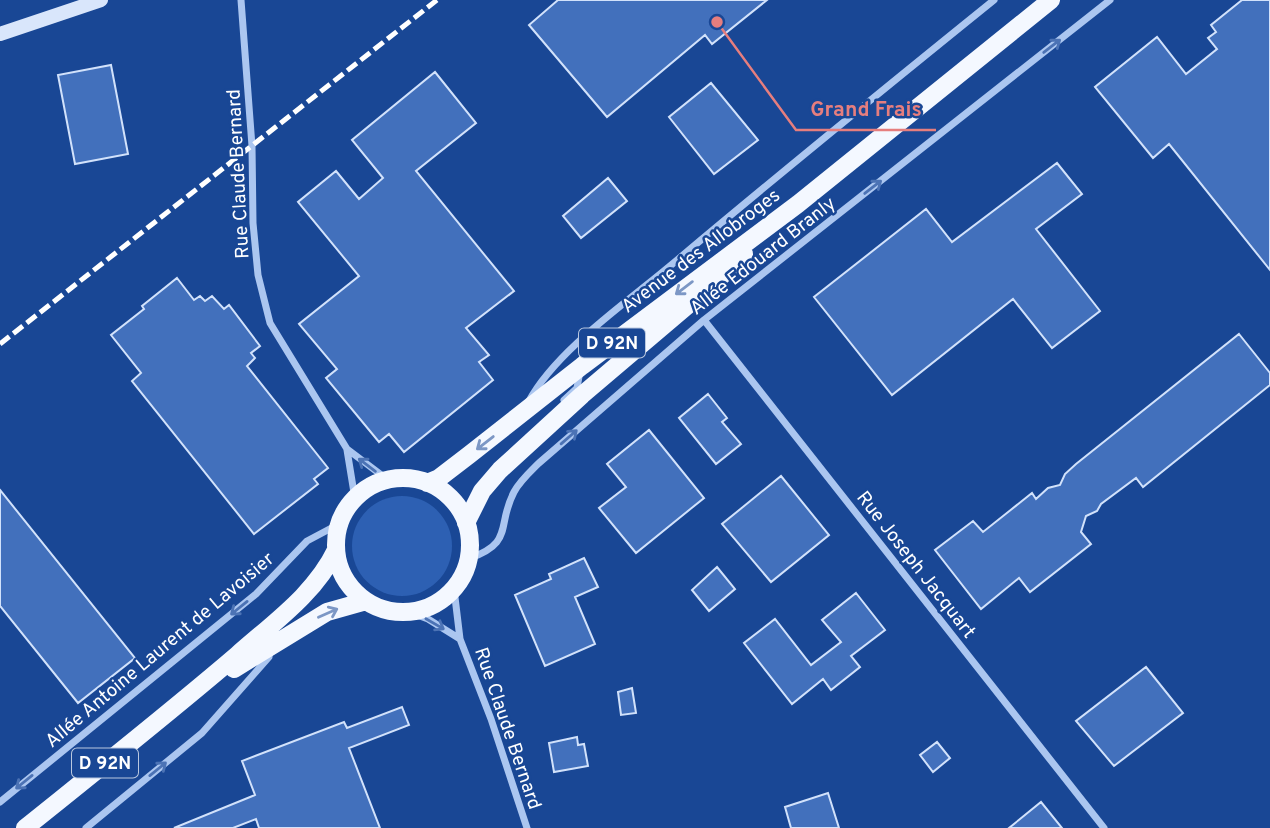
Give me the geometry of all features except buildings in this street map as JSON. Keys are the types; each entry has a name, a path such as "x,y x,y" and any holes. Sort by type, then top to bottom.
{"main road":[{"name":"Avenue des Allobroges","path":"427,483 439,478 582,366 798,204 1051,0"},
{"name":"Avenue des Allobroges","path":"466,523 482,491 530,443 582,394 714,283 798,204"},
{"path":"408,479 427,483 444,492 457,506 466,523 470,541 468,559 463,575 441,600 426,608 409,612 394,611 366,601 354,592 345,579 336,550 339,524 355,499 370,487 388,480 408,479"},
{"name":"D 92N","path":"24,828 186,699 303,595 327,568 336,550"},
{"name":"D 92N","path":"186,699 327,612 366,601"}],"street":[{"path":"0,34 101,0"},
{"name":"Rue Claude Bernard","path":"241,0 250,112 253,223 258,275 271,323 347,449 388,480"},
{"path":"522,414 535,390 551,370 586,337 808,150 994,0"},
{"name":"Allée Edouard Branly","path":"468,559 491,550 496,545 503,532 513,494 523,479 704,320 1110,0"},
{"name":"Rue Joseph Jacquart","path":"704,320 1104,828"},
{"path":"530,443 552,411 577,387 586,337"},
{"name":"Rue Claude Bernard","path":"347,449 355,499"},
{"name":"Allée Antoine Laurent de Lavoisier","path":"0,802 256,594 307,541 339,524"},
{"name":"Rue Claude Bernard","path":"453,589 460,639 491,719 527,828"},
{"name":"Rue Claude Bernard","path":"409,612 428,619 460,639"},
{"path":"86,828 202,733 269,657 271,646"}],"shaded area":[{"path":"402,496 430,504 444,518 452,546 444,574 430,588 402,596 374,588 360,574 352,546 360,518 374,504"}],"railway":[{"path":"0,344 437,0"}],"place":[{"name":"Grand Frais","path":"717,22"}]}
